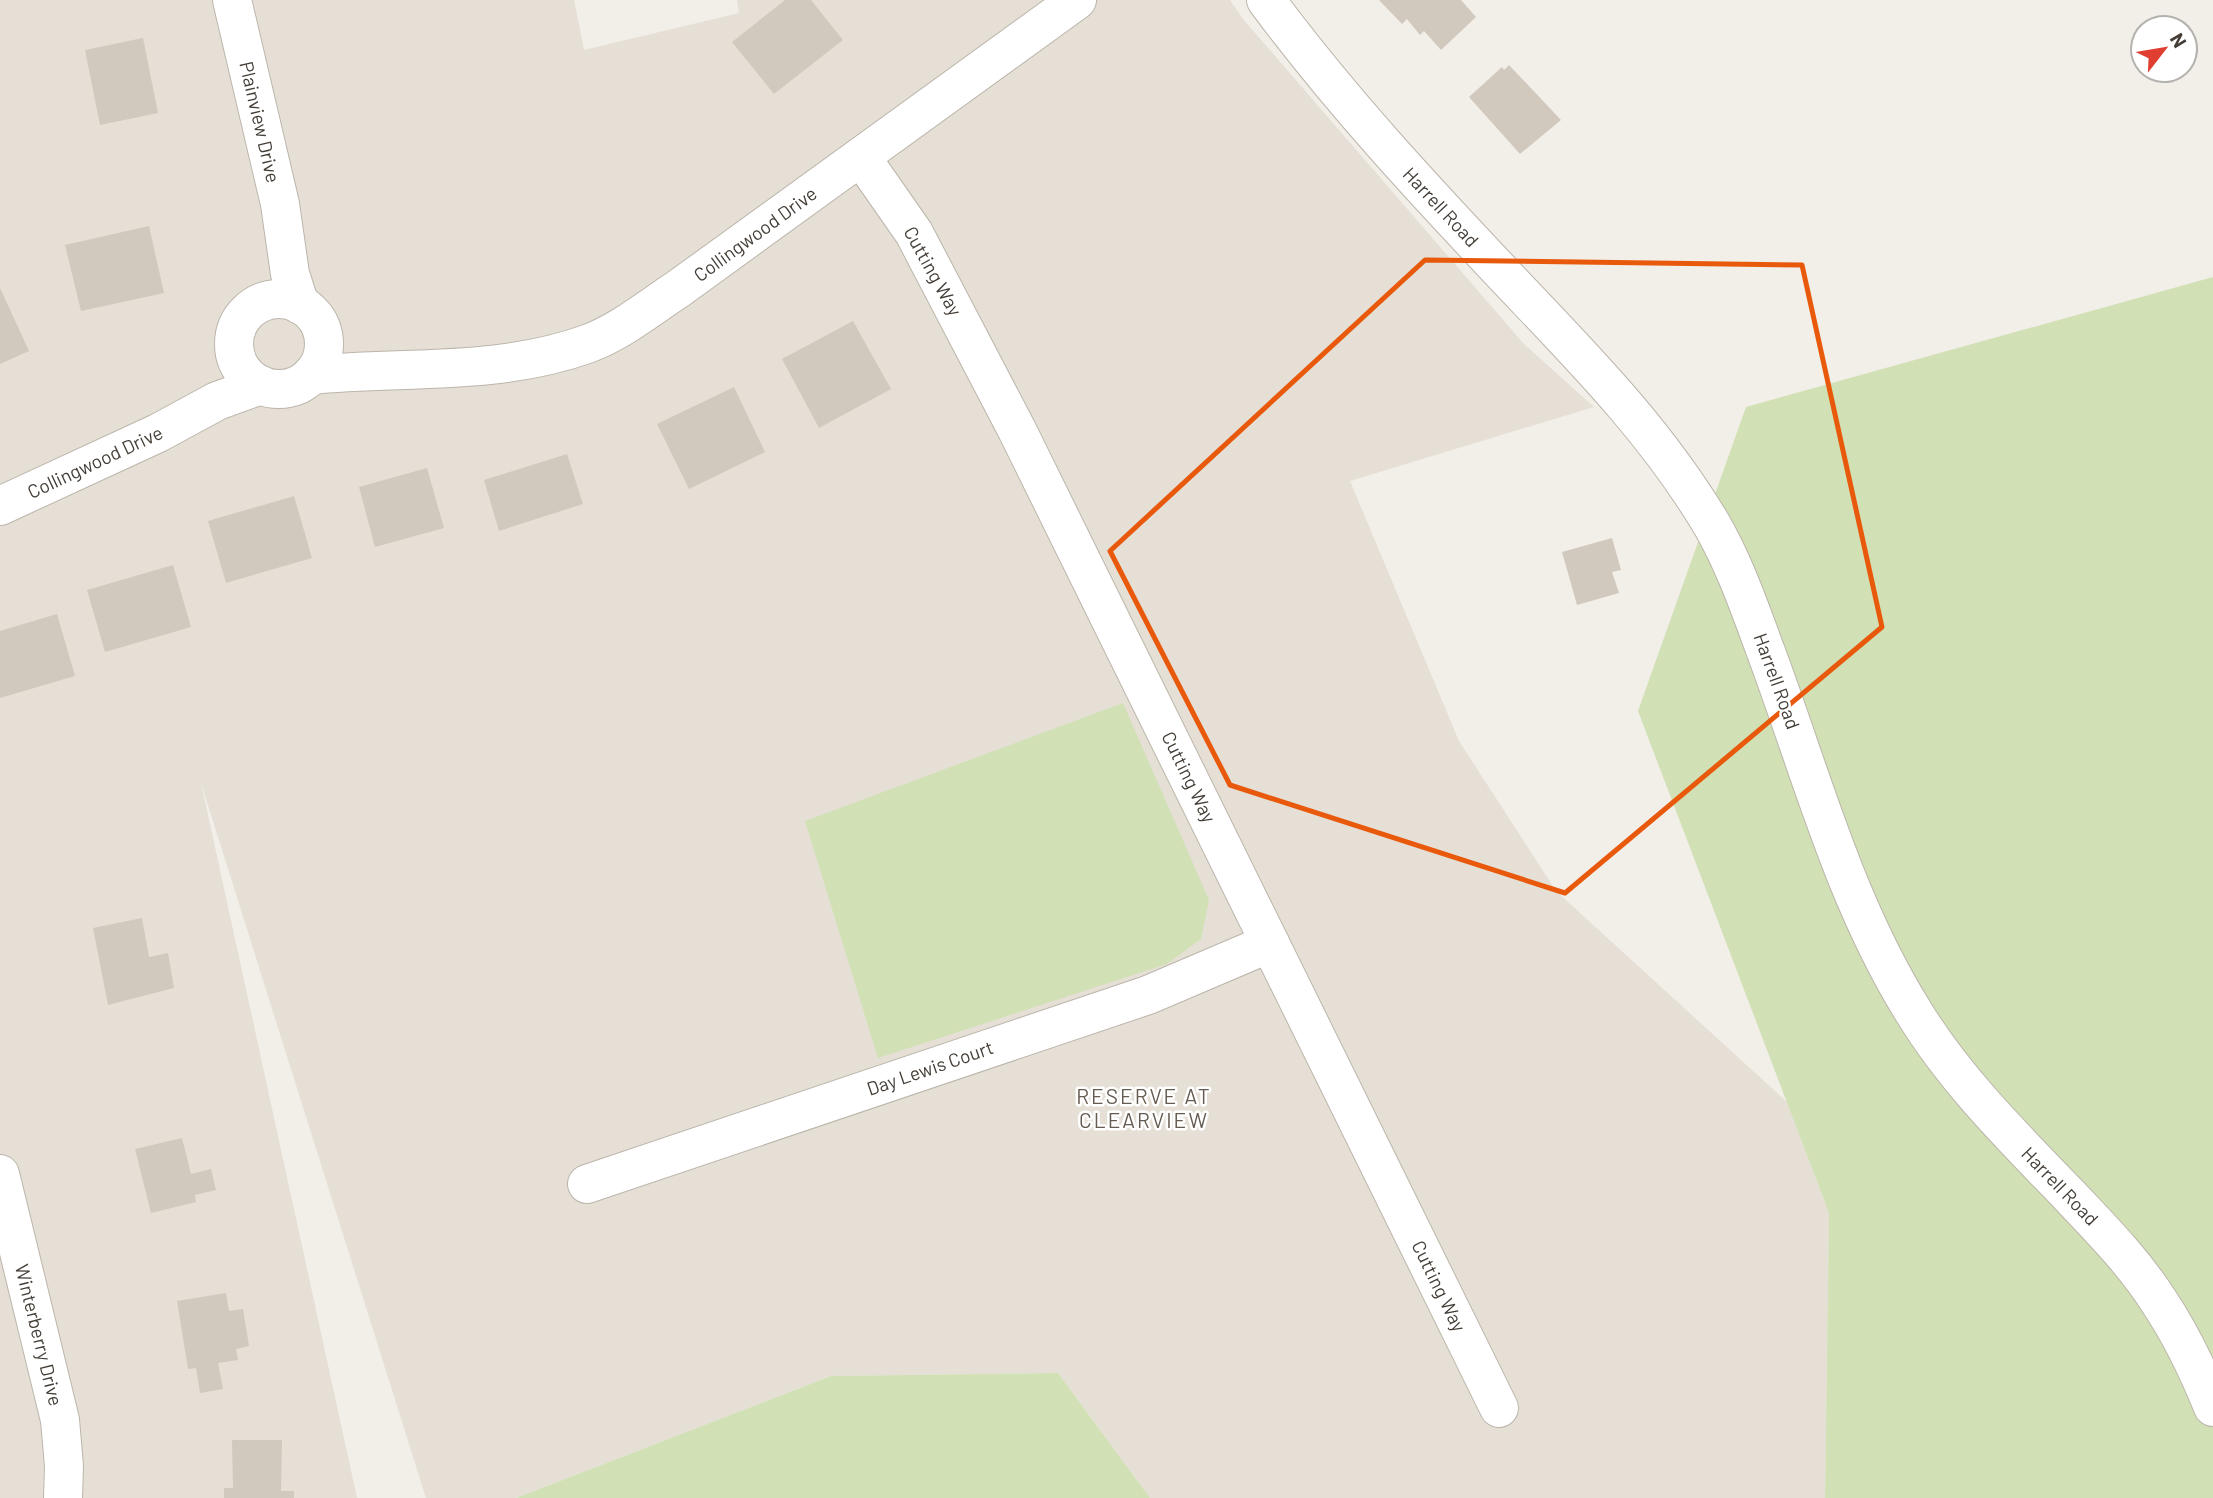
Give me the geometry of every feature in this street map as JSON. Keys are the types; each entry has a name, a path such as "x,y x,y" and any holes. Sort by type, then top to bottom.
{"street":[{"name":"Plainview Drive","path":"232,0 280,204 290,274 300,305"},
{"name":"Collingwood Drive","path":"311,375 454,369 536,358 587,344 619,328 678,289 1077,0"},
{"name":"Harrell Road","path":"1266,0 1363,122 1625,403 1674,464 1715,529 1740,583 1791,719 1841,865 1879,949 1913,1012 1958,1076 2115,1243 2158,1298 2194,1359 2213,1407"},
{"name":"Cutting Way","path":"861,157 914,233 1017,430 1499,1408"},
{"name":"Plainview Drive","path":"260,303 276,273 285,246"},
{"path":"279,299 300,305 310,312 320,326 324,343 321,363 308,379 290,389 270,389 251,381 238,365 233,345 237,325 248,311 260,303 279,299"},
{"name":"Collingwood Drive","path":"323,337 354,356 393,370"},
{"name":"Collingwood Drive","path":"190,416 235,353"},
{"name":"Collingwood Drive","path":"0,506 217,401 261,385"},
{"name":"Day Lewis Court","path":"587,1184 1147,995 1270,943"},
{"name":"Winterberry Drive","path":"2,1190 60,1420 64,1466 63,1498"}],"highlighted area":[{"path":"1425,260 1802,265 1882,627 1565,893 1230,785 1110,551"}],"shaded area":[{"path":"0,0 574,0 584,50 739,13 737,0 1230,0 1243,19 1524,344 1594,407 1350,481 1459,741 1556,891 1787,1102 1829,1213 1825,1498 1150,1498 1058,1373 831,1376 516,1498 426,1498 201,783 357,1498 0,1498"}],"green space":[{"path":"2213,277 2213,1498 1825,1498 1829,1213 1638,711 1746,407"},
{"path":"1123,703 1209,900 1201,939 1167,964 878,1058 805,821"},
{"path":"1058,1373 1150,1498 516,1498 831,1376"}],"building":[{"path":"785,0 811,0 843,40 774,94 732,42"},
{"path":"1379,0 1461,0 1476,17 1441,50 1424,31 1420,35 1407,19 1402,24"},
{"path":"143,38 158,113 100,125 85,50"},
{"path":"1509,65 1561,120 1520,154 1469,97 1502,67 1504,70"},
{"path":"149,226 164,293 81,311 65,245"},
{"path":"0,288 29,351 0,364"},
{"path":"853,321 891,389 819,428 782,359"},
{"path":"734,387 765,452 689,489 657,424"},
{"path":"567,454 583,504 499,531 484,480"},
{"path":"427,468 444,528 375,547 359,487"},
{"path":"294,496 312,558 226,583 208,521"},
{"path":"1612,538 1621,570 1612,572 1619,593 1577,605 1562,552"},
{"path":"173,565 191,627 105,652 87,590"},
{"path":"57,614 75,676 0,698 0,631"},
{"path":"142,918 149,957 168,953 174,988 108,1005 93,928"},
{"path":"182,1138 191,1174 211,1169 216,1190 195,1195 196,1202 151,1213 135,1149"},
{"path":"226,1293 229,1311 243,1309 249,1346 236,1349 238,1360 218,1363 223,1389 200,1393 196,1368 188,1369 177,1301"},
{"path":"232,1440 282,1440 281,1491 294,1491 294,1498 224,1498 224,1488 233,1488"}],"district":[{"name":"RESERVE AT CLEARVIEW","path":"1144,1109"}]}
